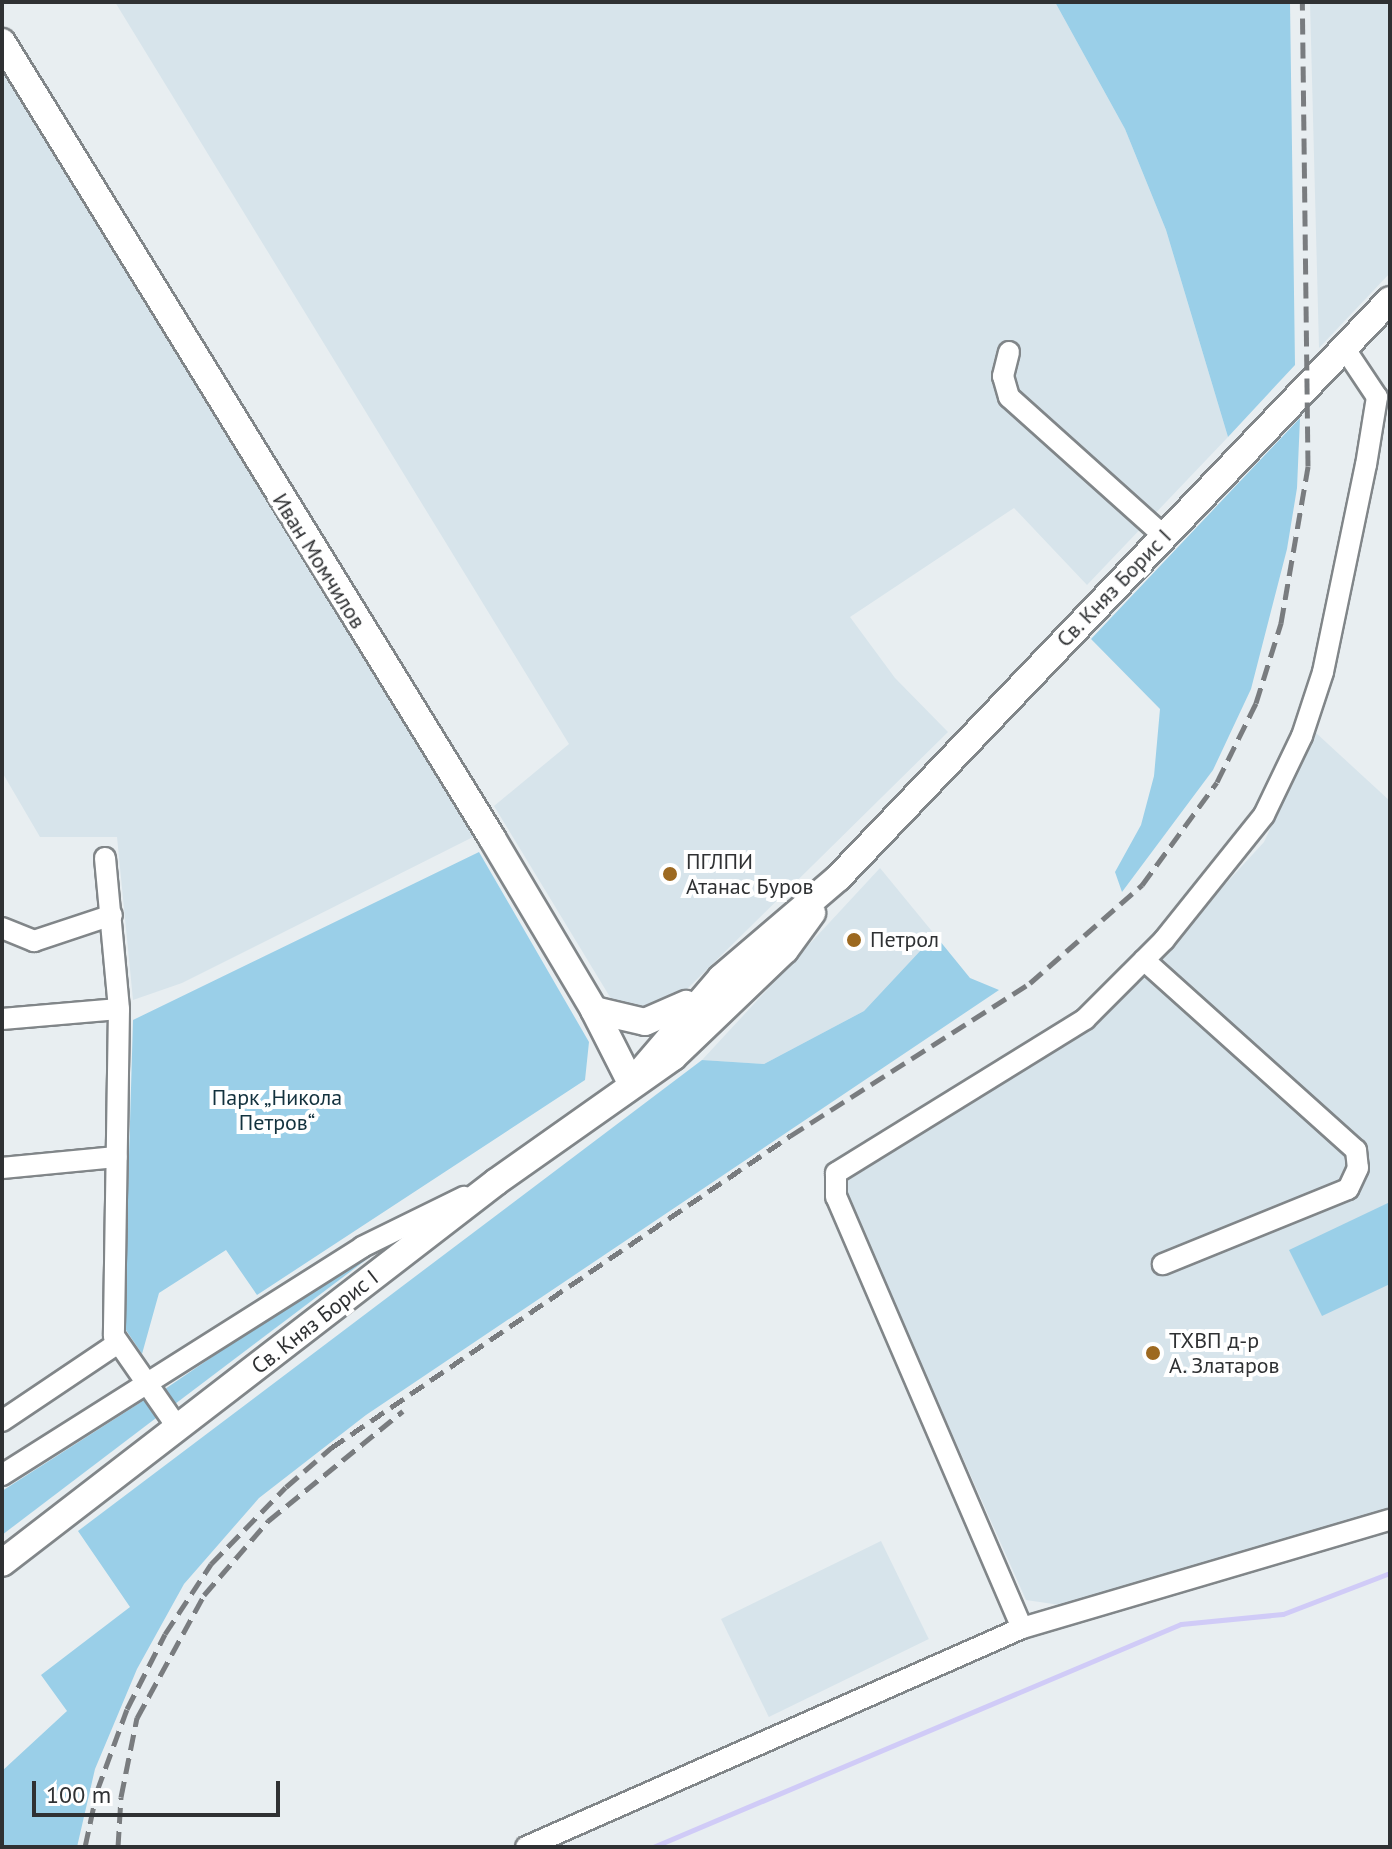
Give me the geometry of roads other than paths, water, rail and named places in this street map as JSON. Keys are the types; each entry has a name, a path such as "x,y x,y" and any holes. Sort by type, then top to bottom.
{"street":[{"name":"Иван Момчилов","path":"2,42 594,1010 631,1083"},
{"name":"Св. Княз Борис I","path":"631,1083 721,978 838,878 1390,300"},
{"path":"1022,1628 836,1197 836,1173 1085,1019 1144,960 1237,855 1264,815 1302,736 1323,672 1377,397 1343,346"},
{"path":"1009,352 1003,376 1009,397 1164,536"},
{"path":"105,858 119,1009 116,1157 118,1343 178,1428"},
{"name":"Св. Княз Борис I","path":"2,1563 496,1182 631,1083 673,1057 785,950 838,878"},
{"path":"2,928 34,941 112,915"},
{"path":"1144,960 1356,1150 1358,1168 1348,1189 1163,1264"},
{"path":"594,1010 645,1022 660,1019 721,978"},
{"path":"2,1019 119,1009"},
{"path":"2,1182 12,1167 116,1157"},
{"path":"2,1475 362,1247 496,1182"},
{"path":"2,1421 118,1343"},
{"path":"526,1847 1022,1628 1390,1520"}],"waterway":[{"path":"653,1847 1181,1624 1283,1614 1390,1573"}],"railway":[{"path":"85,1847 97,1791 127,1709 165,1634 211,1564 286,1487 331,1448 790,1136 1030,983 1142,885 1217,782 1256,703 1281,623 1308,466 1302,2"},
{"path":"118,1847 121,1797 137,1718 204,1595 268,1521 403,1411"}],"place":[{"name":"ПГЛПИ Атанас Буров","path":"670,874"},
{"name":"Петрол","path":"854,940"},
{"name":"ТХВП д-р А. Златаров","path":"1153,1353"}],"park label":[{"name":"Парк „Никола Петров“","path":"277,1110"}]}
